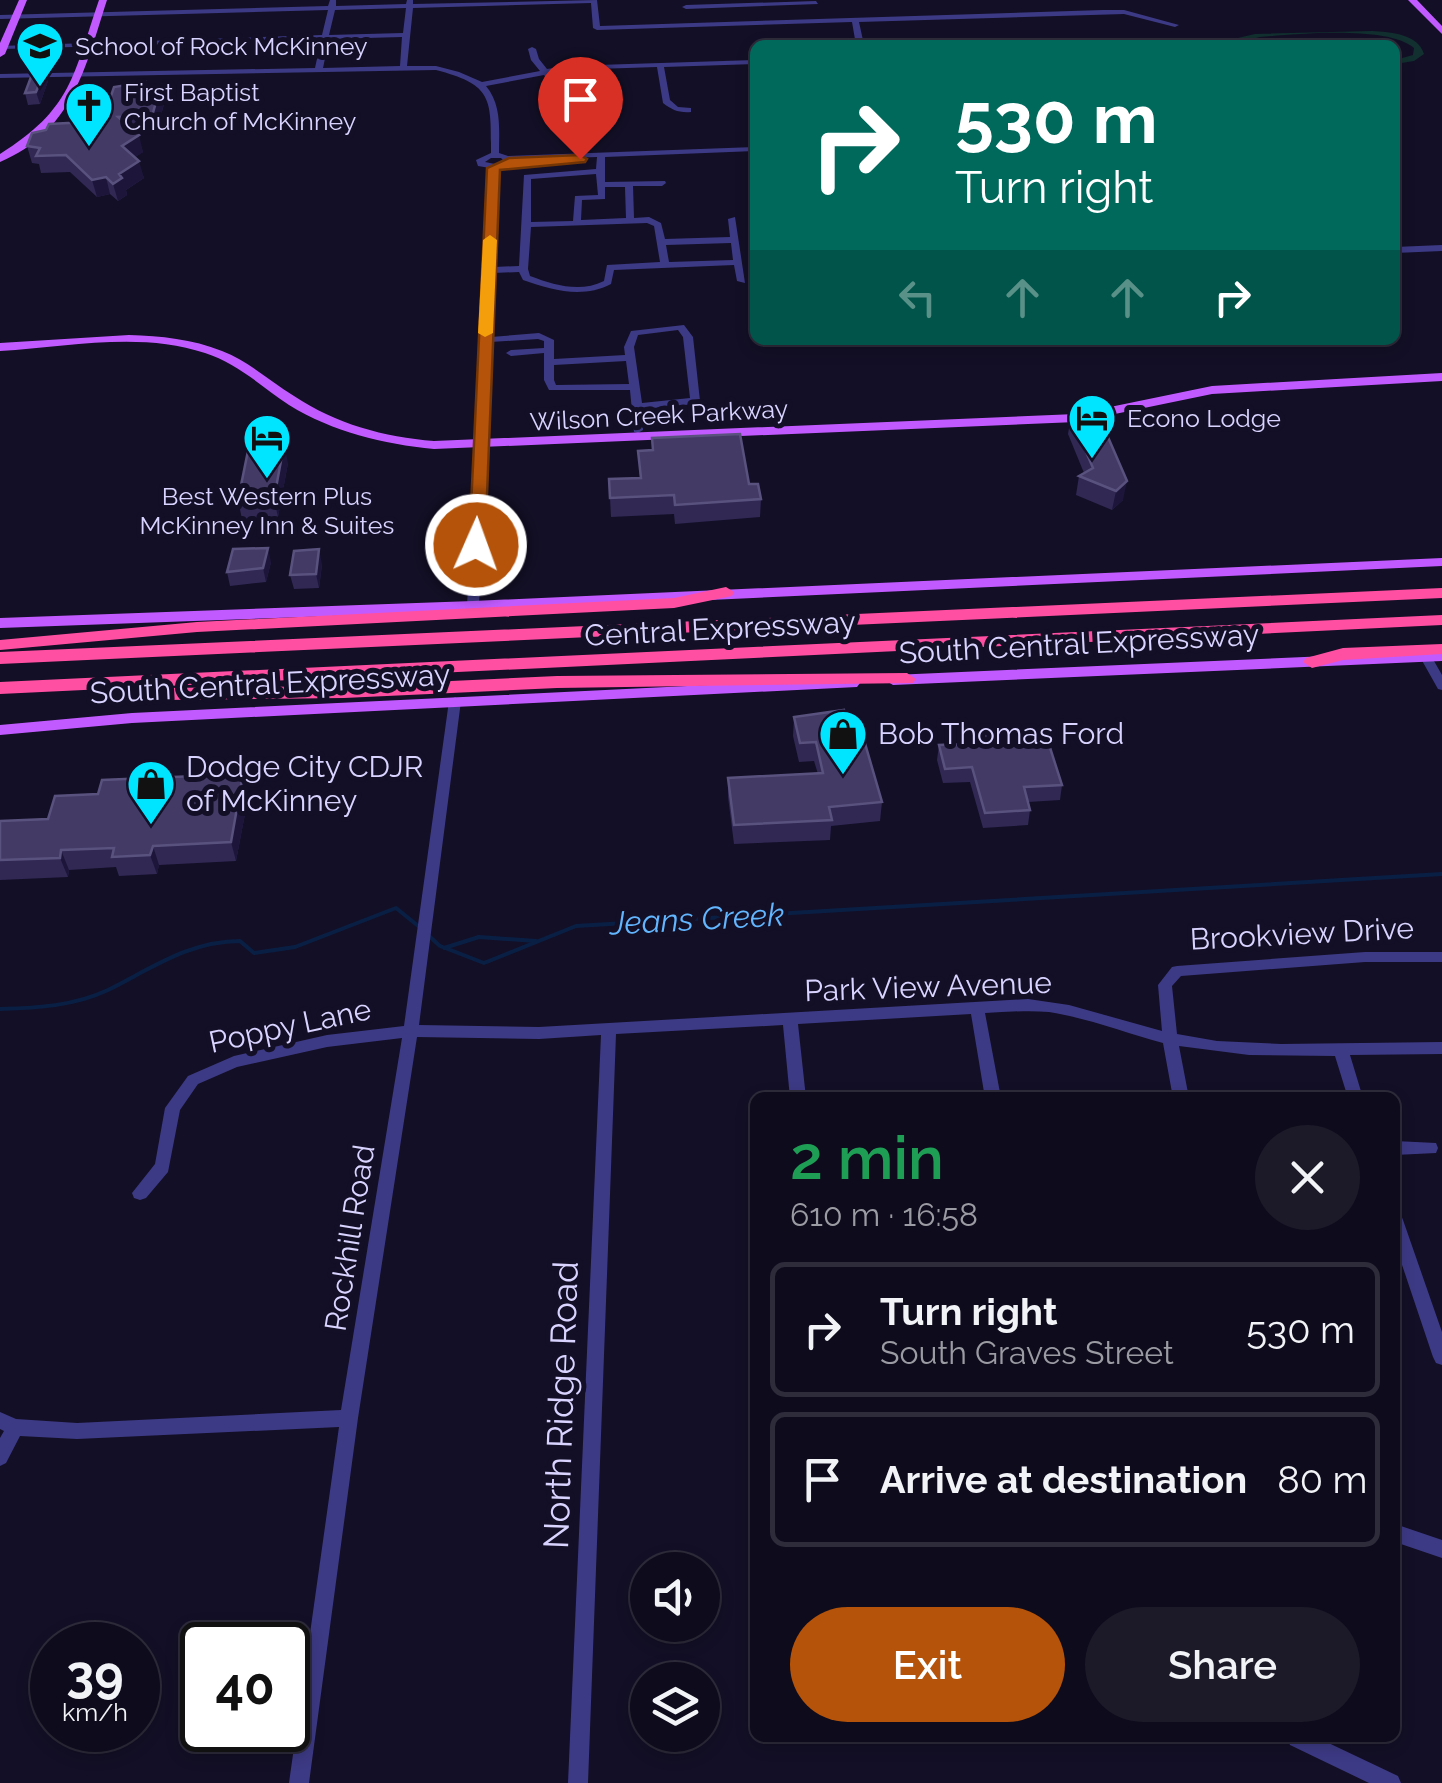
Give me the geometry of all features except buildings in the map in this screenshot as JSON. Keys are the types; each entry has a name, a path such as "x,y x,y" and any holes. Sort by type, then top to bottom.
{"highway":[{"path":"0,645 197,627 674,603 726,592"},
{"name":"Central Expressway","path":"0,658 1442,592"},
{"name":"Central Expressway","path":"0,691 1442,620"},
{"path":"1312,662 1342,654 1436,654"},
{"path":"0,691 76,697 557,682 907,679"}],"main road":[{"path":"1,50 23,0"},
{"path":"0,159 54,123 67,104 103,0"},
{"path":"1412,0 1442,31"},
{"path":"1424,0 1442,18"},
{"name":"Wilson Creek Parkway","path":"0,347 124,340 202,348 243,364 304,408 369,437 399,442 1042,420 1212,390 1442,377"},
{"name":"Wilson Creek Parkway","path":"480,441 1071,409 1099,411"},
{"path":"0,622 472,606 1442,562"},
{"name":"South Central Expressway","path":"0,730 132,718 455,701 1312,662"}],"street":[{"path":"236,11 239,0"},
{"path":"0,17 236,11 332,4 594,0 598,28 1124,12 1175,24"},
{"path":"906,0 913,18"},
{"path":"955,0 963,17"},
{"path":"690,26 686,4 816,2 822,22"},
{"path":"403,66 410,3"},
{"path":"319,68 332,4"},
{"path":"855,21 859,40"},
{"path":"1,50 406,35"},
{"path":"532,50 560,88 567,116"},
{"path":"0,76 403,66 446,70 484,84 545,70 750,62"},
{"path":"660,65 666,102 676,109 688,110"},
{"path":"484,84 495,103 494,155"},
{"path":"494,168 480,162 494,155 509,160 750,149"},
{"path":"577,222 578,198 602,197 600,156"},
{"path":"494,168 509,160"},
{"path":"472,606 494,168"},
{"path":"600,172 527,177 523,269 526,278 582,290 608,282 610,267 738,262"},
{"path":"602,185 662,182"},
{"path":"629,184 630,220"},
{"path":"732,219 742,282"},
{"path":"526,224 630,220 658,225 665,265"},
{"path":"664,242 735,240"},
{"path":"1400,250 1442,248"},
{"path":"488,270 523,269"},
{"path":"636,406 695,401 688,337 681,327 634,333 630,358 638,430"},
{"path":"485,340 539,336 549,340 549,380 554,388 634,387"},
{"path":"511,352 630,358"},
{"path":"1436,654 1442,686"},
{"name":"Rockhill Road","path":"299,1783 349,1418 411,1031 455,701"},
{"name":"Brookview Drive","path":"1180,1092 1165,984 1178,971 1365,957 1442,958"},
{"path":"976,1007 992,1092"},
{"name":"Park View Avenue","path":"411,1031 514,1034 976,1007 1067,1009 1170,1039 1233,1047 1442,1048"},
{"path":"790,1020 797,1092"},
{"name":"North Ridge Road","path":"578,1783 608,1030"},
{"name":"Poppy Lane","path":"140,1194 162,1167 176,1102 199,1076 234,1062 327,1041 411,1031"},
{"path":"1340,1048 1354,1092"},
{"path":"1400,1148 1430,1148"},
{"path":"1400,1235 1442,1357"},
{"path":"0,1457 8,1423 127,1430 349,1418"},
{"path":"1400,1535 1442,1548"},
{"path":"1305,1742 1391,1783"}],"green space":[{"path":"1372,31 1395,33 1416,42 1424,54 1400,63 1400,59 1413,55 1414,48 1400,40 1363,34 1317,33 1236,40 1255,34"}],"waterway":[{"name":"Jeans Creek","path":"445,948 484,963 576,926 1442,874"},
{"name":"Jeans Creek","path":"0,1009 82,1000 172,957 222,942 240,941 254,953 295,947 396,908 422,929"},
{"name":"Jeans Creek","path":"429,936 445,948"},
{"path":"445,948 479,937 536,941"}],"slow traffic":[{"path":"485,333 490,240"}],"place":[{"name":"School of Rock McKinney","path":"40,88"},
{"name":"First Baptist Church of McKinney","path":"89,148"},
{"name":"Econo Lodge","path":"1092,460"},
{"name":"Best Western Plus McKinney Inn & Suites","path":"267,480"},
{"name":"Bob Thomas Ford","path":"843,776"},
{"name":"Dodge City CDJR of McKinney","path":"151,826"}],"route":[{"path":"476,545 494,168 509,162 580,159"}]}
